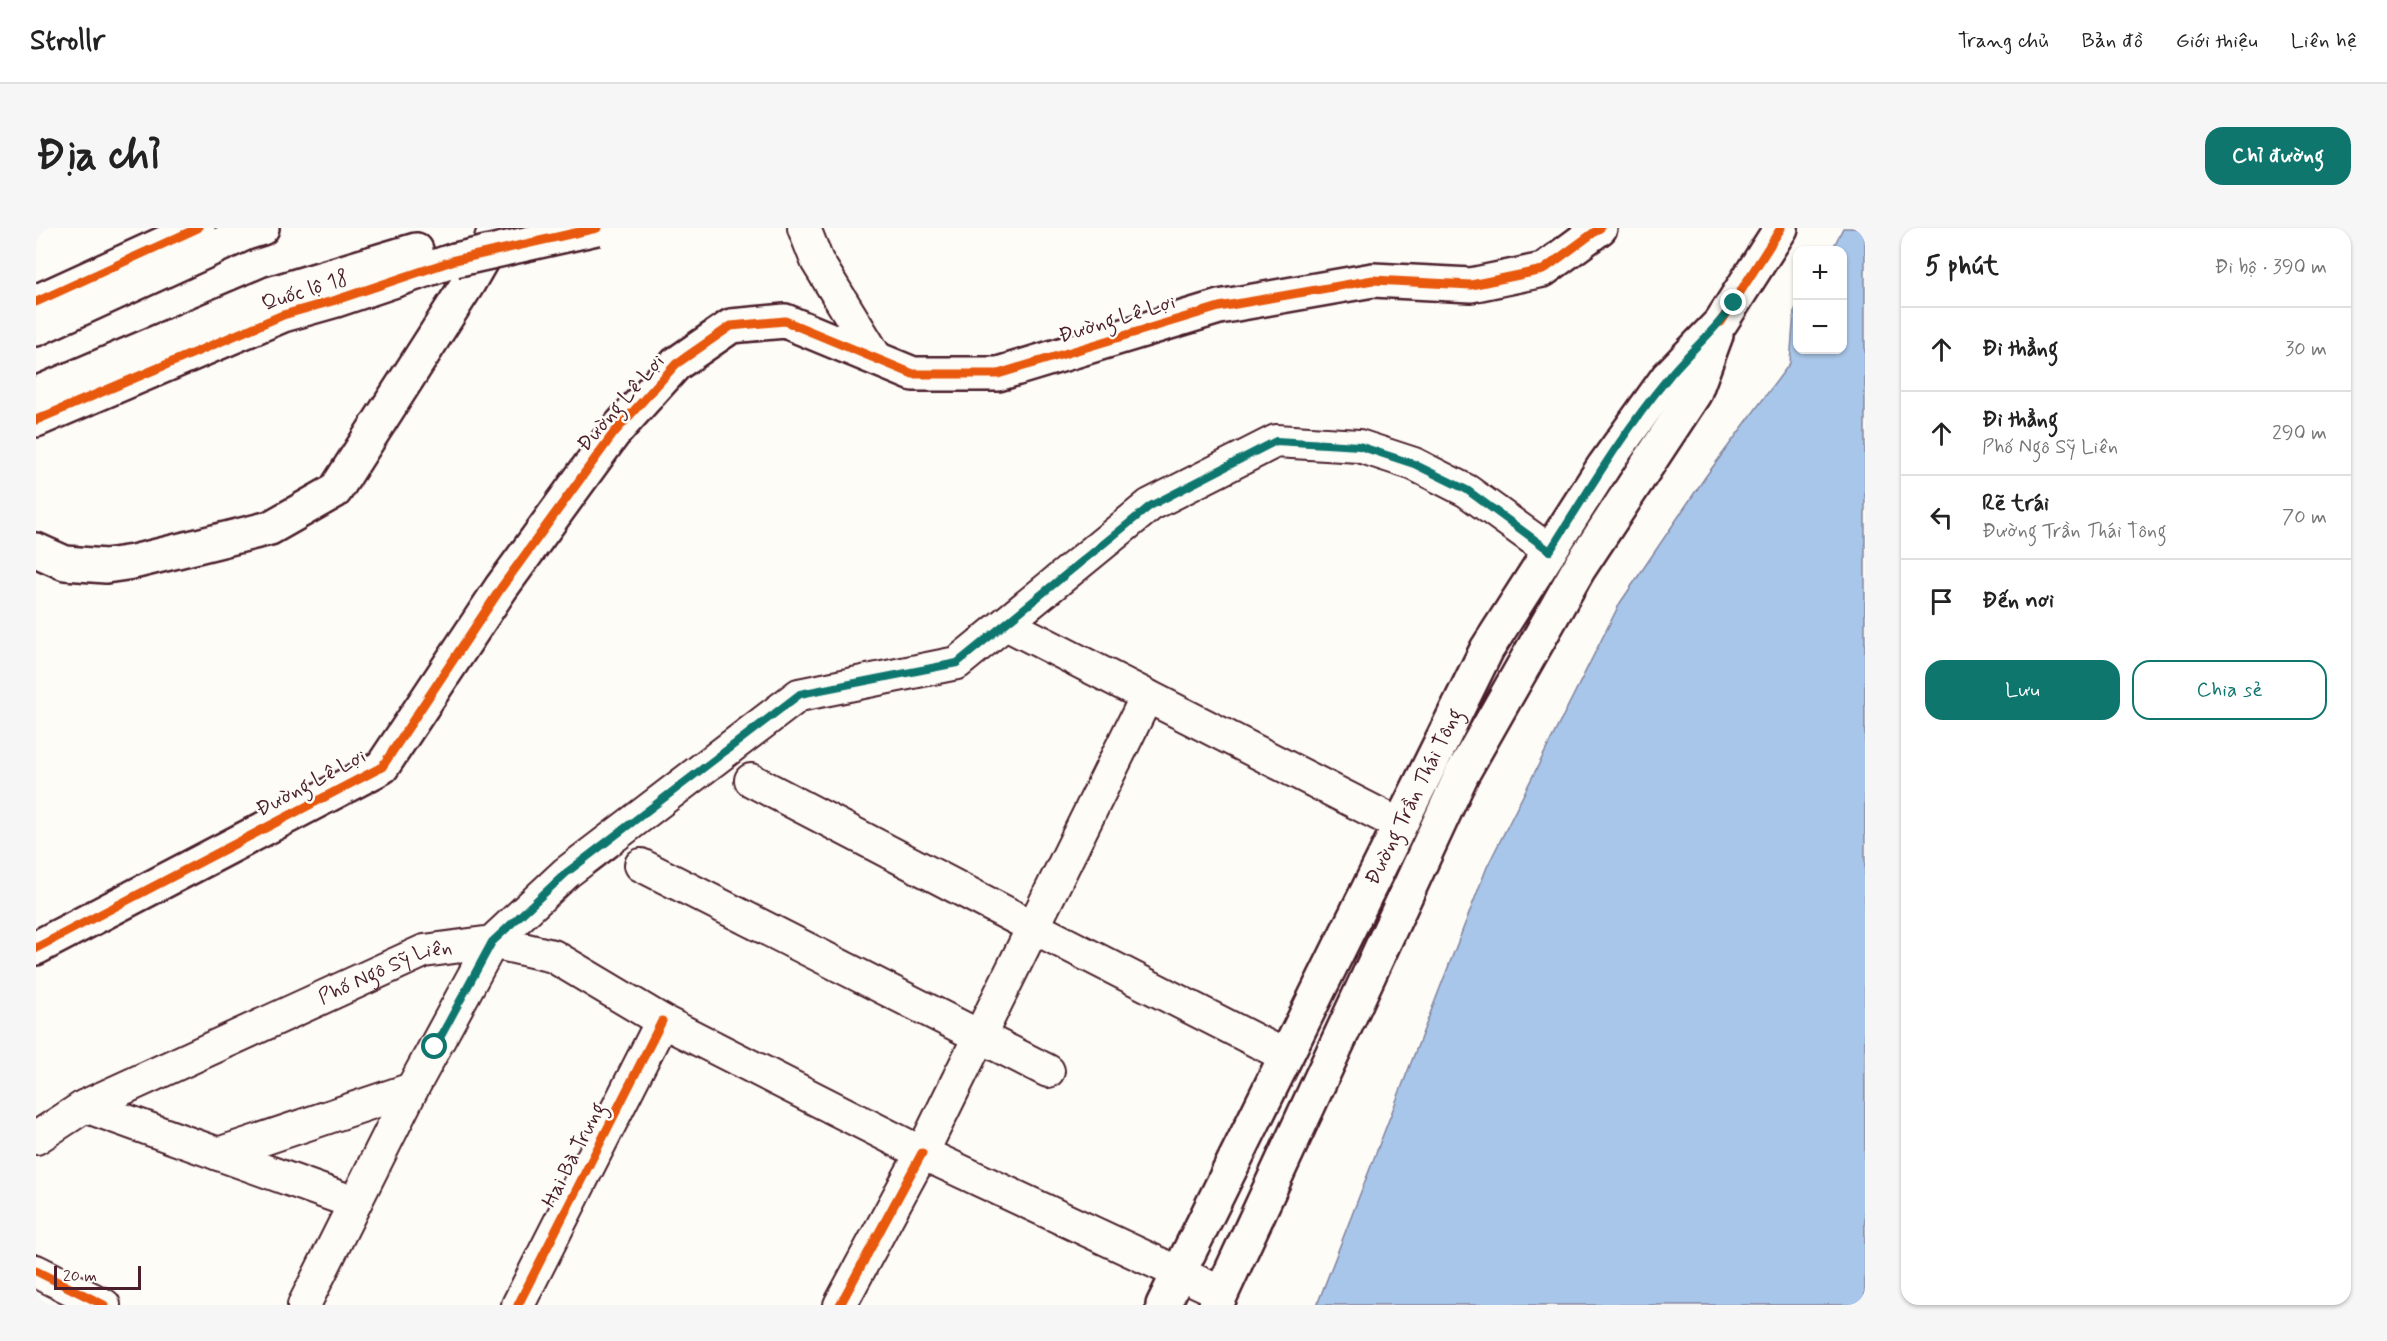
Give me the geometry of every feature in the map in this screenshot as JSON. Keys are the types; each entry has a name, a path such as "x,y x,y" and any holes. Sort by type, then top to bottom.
{"street":[{"path":"36,302 198,228"},
{"path":"36,329 246,233 262,228"},
{"path":"36,550 65,563 106,566 134,562 270,528 335,491 467,285 490,246 495,228"},
{"name":"Quốc lộ 18","path":"452,250 503,228"},
{"name":"Quốc lộ 18","path":"37,401 273,293 452,250 597,228"},
{"path":"804,228 817,261 878,359"},
{"name":"Đường Lê Lợi","path":"36,948 382,767 501,588 613,434 676,364 731,326 785,321 913,374 998,374 1219,307 1373,280 1471,285 1543,270 1600,228"},
{"name":"Đường Trần Thái Tông","path":"1163,1305 1487,649 1604,466 1667,378 1721,322 1781,228"},
{"name":"Đường Trần Thái Tông","path":"1219,1299 1462,774 1578,570 1694,394 1721,322"},
{"path":"304,1305 412,1089 492,942 566,873 800,694 957,663 1150,506 1276,441 1359,446 1414,464 1467,490 1550,551"},
{"path":"1006,624 1400,825"},
{"path":"840,1305 922,1153 1147,696"},
{"path":"752,780 1286,1056"},
{"path":"641,865 1048,1071"},
{"path":"492,942 553,956 662,1020 922,1153 1179,1273 1219,1299"},
{"name":"Phố Ngô Sỹ Liên","path":"36,1138 85,1106 424,951 492,942"},
{"name":"Hai Bà Trưng","path":"518,1305 662,1020"},
{"path":"218,1154 412,1089"},
{"path":"85,1106 355,1203"},
{"path":"36,1271 104,1305"}],"water":[{"path":"1843,228 1865,228 1865,1305 1317,1305 1487,867 1620,603 1706,476 1790,363 1793,325 1793,354 1847,354 1847,246 1834,246"}],"cycle path":[{"path":"36,302 198,228"},
{"path":"36,420 283,315 336,300 455,260 597,228"},
{"path":"36,948 382,767 501,588 613,434 676,364 731,326 785,321 913,374 998,374 1219,307 1373,280 1471,285 1543,270 1600,228"},
{"path":"1721,322 1781,228"},
{"path":"518,1305 662,1021"},
{"path":"840,1305 922,1153"},
{"path":"36,1271 104,1305"}],"route":[{"path":"435,1047 492,942 566,873 800,694 957,663 1150,506 1276,441 1359,446 1414,464 1467,490 1550,551 1604,466 1667,378 1721,322 1734,303"}]}
